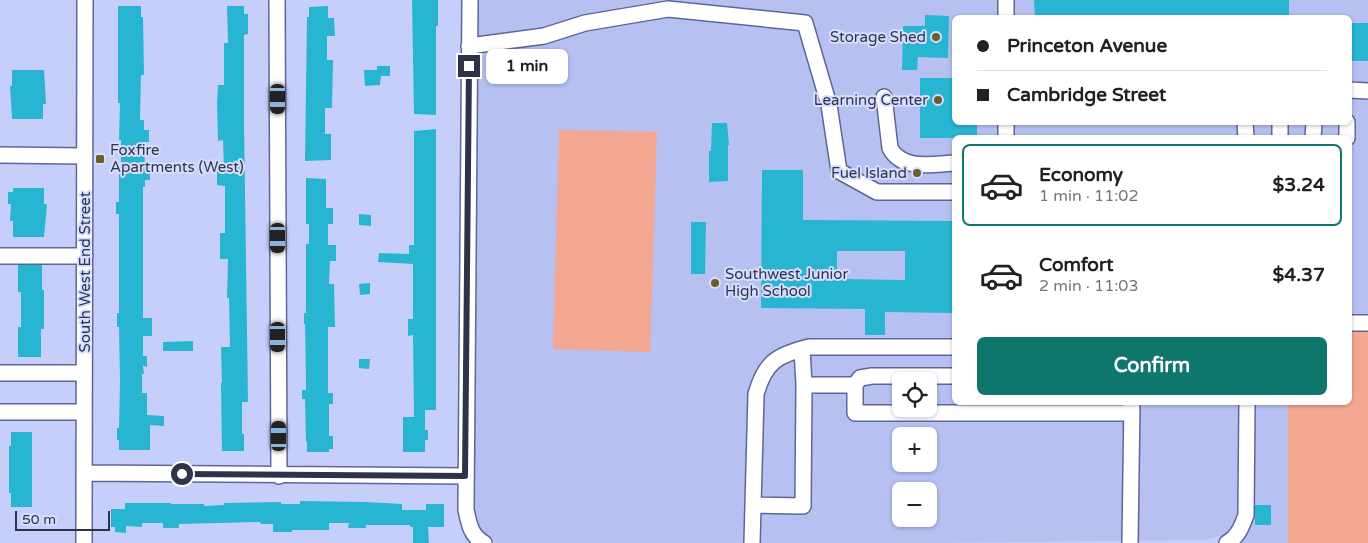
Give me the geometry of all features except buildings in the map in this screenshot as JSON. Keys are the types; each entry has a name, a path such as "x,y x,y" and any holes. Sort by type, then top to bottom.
{"street":[{"name":"South West End Street","path":"84,543 85,0"},
{"path":"277,0 279,476"},
{"path":"470,0 465,476 466,510 469,527 480,541"},
{"path":"1006,0 1006,15"},
{"path":"469,46 544,36 585,24 668,9 806,23 829,105 839,171 877,192 952,192"},
{"path":"1352,90 1368,91"},
{"path":"884,97 890,148 893,155 906,163 925,165 952,163"},
{"path":"0,155 86,156"},
{"path":"0,256 85,256"},
{"path":"1352,323 1368,323"},
{"path":"752,543 756,394 760,377 770,363 787,352 809,347 952,347"},
{"path":"753,505 803,506 804,385 802,349"},
{"path":"0,373 84,373"},
{"path":"952,376 872,376 860,378 854,385 855,413 1132,408 1130,543"},
{"path":"804,385 854,385"},
{"path":"1227,543 1233,540 1241,528 1246,514 1248,405"},
{"path":"0,412 84,412"},
{"path":"84,473 465,476"}],"shaded area":[{"name":"Southwest Junior High School","path":"477,0 1368,0 1368,543 1221,543 1220,536 1204,540 932,543 497,543 477,525 473,508"},
{"path":"559,130 657,132 650,352 553,349"},
{"path":"1352,331 1368,331 1368,543 1288,543 1288,405 1352,405"}],"place":[{"name":"Storage Shed","path":"936,37"},
{"name":"Learning Center","path":"938,100"},
{"name":"Foxfire Apartments (West)","path":"100,159"},
{"name":"Fuel Island","path":"917,173"},
{"name":"Southwest Junior High School","path":"715,283"}],"route":[{"path":"182,474 465,476 469,66"}]}
